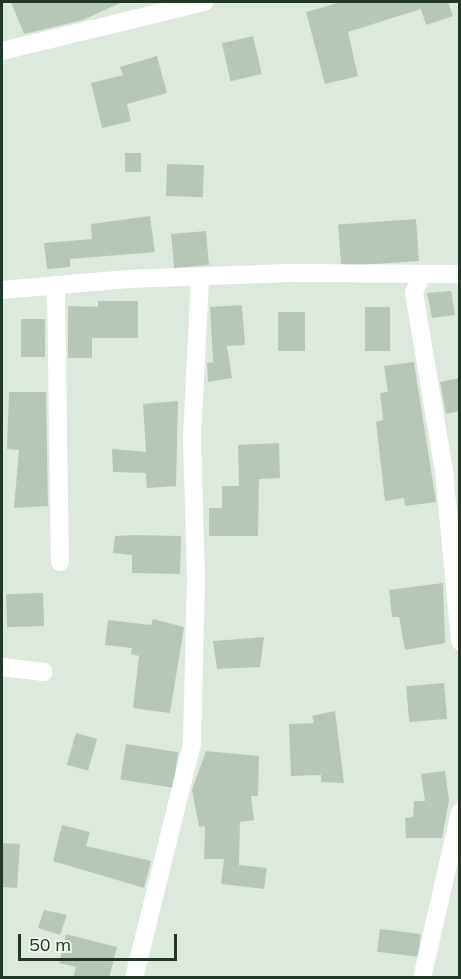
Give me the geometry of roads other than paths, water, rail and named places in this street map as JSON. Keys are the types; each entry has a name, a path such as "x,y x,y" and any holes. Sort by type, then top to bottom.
{"street":[{"path":"2,51 204,2"},
{"path":"2,290 289,273 421,276 459,274"},
{"path":"421,276 414,293 444,471 459,641"},
{"path":"134,978 192,743 196,579 192,437 200,277"},
{"path":"56,285 60,562"},
{"path":"2,667 44,672"},
{"path":"422,978 459,812"}]}
